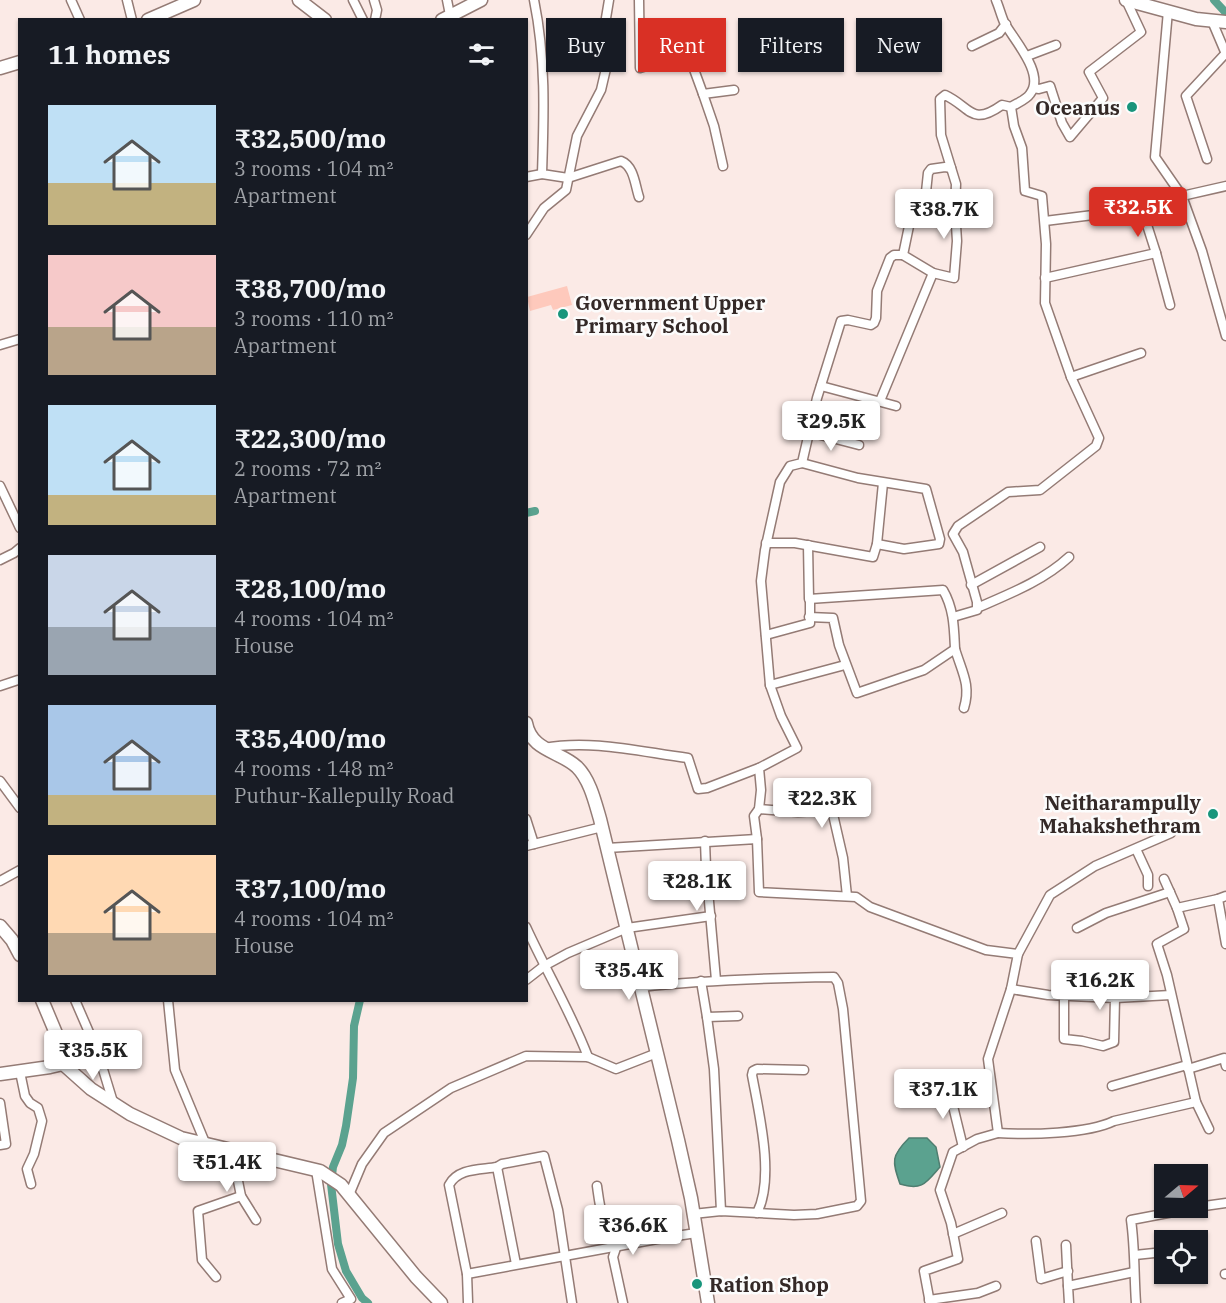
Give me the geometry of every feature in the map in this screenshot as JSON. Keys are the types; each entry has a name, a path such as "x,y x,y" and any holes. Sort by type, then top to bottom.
{"main road":[{"path":"154,18 195,0"},
{"path":"299,0 322,18"},
{"path":"446,17 481,0"},
{"path":"1126,0 1196,19 1217,21"},
{"path":"0,68 18,63"},
{"path":"528,729 531,739 579,768 586,780 602,827 657,1053 693,1214 708,1303"},
{"path":"0,926 18,950"},
{"path":"43,1002 63,1050 63,1064 91,1089 160,1130 181,1138 318,1171 345,1190 416,1277 441,1303"},
{"path":"0,1074 63,1064"}],"street":[{"path":"71,0 79,18"},
{"path":"127,0 132,18"},
{"path":"353,0 362,18"},
{"path":"374,0 377,10 375,18"},
{"path":"446,17 447,0"},
{"path":"534,0 540,28 545,88 542,174"},
{"path":"528,232 544,208 566,190 577,136 601,90 608,60 605,24 609,0"},
{"path":"639,0 640,68 688,53 714,126 723,166"},
{"path":"802,463 821,386 841,321 848,320 871,325 874,323 877,291 890,258 894,255 903,255 933,273 954,278 957,242 956,184 941,135 940,99 945,95 950,97 972,115 982,116 1002,105 1011,107 1029,96 1034,88 1028,56 1006,24 996,0"},
{"path":"1034,88 1050,86 1062,123 1071,137 1103,98 1089,72 1112,52 1141,32 1126,0"},
{"path":"1168,11 1155,157 1182,196 1202,251 1226,336"},
{"path":"1207,159 1186,96 1226,53 1217,21"},
{"path":"972,46 999,33 1006,24"},
{"path":"1028,56 1056,45"},
{"path":"703,94 734,90"},
{"path":"977,608 963,552 953,534 958,526 1008,492 1040,490 1096,446 1099,438 1071,377 1045,303 1045,221 1042,196 1024,191 1022,148 1014,126 1011,107"},
{"path":"528,177 542,174 568,178 621,160 630,168 639,197"},
{"path":"927,192 928,173 931,169 951,168"},
{"path":"1182,196 1226,186"},
{"path":"927,192 955,210"},
{"path":"903,255 914,202 918,196 927,192"},
{"path":"1045,221 1093,215 1140,203 1170,305"},
{"path":"1045,278 1156,253"},
{"path":"880,401 933,273"},
{"path":"0,345 18,340"},
{"path":"1071,377 1141,353"},
{"path":"821,386 896,406"},
{"path":"809,432 859,445"},
{"path":"544,748 558,745 610,747 688,758 698,789 707,788 759,768 796,748 770,685 761,581 766,543 780,482 790,466 802,463 883,483 926,489 940,539 939,544 911,548 877,544"},
{"path":"766,543 808,545 873,557 877,544 883,483"},
{"path":"0,486 18,524"},
{"path":"766,635 810,623 808,545"},
{"path":"971,585 1040,547"},
{"path":"0,560 18,550"},
{"path":"953,616 977,610 977,608 1031,584 1056,570 1069,557"},
{"path":"810,600 943,590 949,600 953,616 955,650 967,686 968,694 964,708"},
{"path":"809,617 833,618 845,665 857,693 924,670 955,650"},
{"path":"770,685 845,665"},
{"path":"0,686 18,680"},
{"path":"759,768 761,790 759,809 754,816 759,892 856,897 870,907 986,950 1018,954"},
{"path":"0,781 18,805"},
{"path":"759,809 798,812 832,810 843,858 847,896"},
{"path":"530,845 602,827"},
{"path":"998,1133 988,1059 1011,989 1018,954 1050,895 1095,866 1171,833"},
{"path":"607,848 757,839"},
{"path":"705,841 716,980"},
{"path":"1136,849 1148,875 1148,886"},
{"path":"0,881 18,873"},
{"path":"1164,879 1184,928 1156,944 1167,975 1196,1102 1209,1129"},
{"path":"1077,928 1106,913 1170,892"},
{"path":"1177,908 1222,898 1226,941"},
{"path":"528,978 544,966 568,953 627,928 711,916"},
{"path":"528,931 572,1017 588,1057"},
{"path":"641,987 716,980 834,977 838,983 843,1009 861,1201 857,1206 817,1214 776,1215 721,1211 693,1214"},
{"path":"701,981 714,1069 721,1211"},
{"path":"1011,989 1064,996 1115,998 1172,995"},
{"path":"1064,996 1064,1040 1103,1046 1114,1042 1115,998"},
{"path":"76,1002 98,1053 113,1102"},
{"path":"168,1002 175,1070 206,1145"},
{"path":"707,1017 738,1016"},
{"path":"345,1190 384,1133 451,1088 526,1056 588,1057 615,1069 657,1053"},
{"path":"1112,1086 1224,1058 1226,1066"},
{"path":"757,1213 762,1203 764,1173 762,1137 753,1071 757,1069 804,1070"},
{"path":"20,1072 25,1096 38,1108 42,1121 34,1154 27,1169 30,1184"},
{"path":"953,1090 952,1102 963,1147"},
{"path":"996,1286 978,1293 930,1302 924,1270 958,1259 940,1190 953,1152 977,1139 998,1133 1027,1135 1103,1126 1114,1121 1196,1102"},
{"path":"0,1103 6,1144 0,1145"},
{"path":"232,1151 241,1197 256,1220"},
{"path":"468,1302 466,1274 450,1185 453,1178 460,1173 544,1156 558,1210 572,1303"},
{"path":"497,1167 516,1264"},
{"path":"318,1171 332,1269 351,1299 342,1303"},
{"path":"597,1186 605,1225 610,1233 619,1239 613,1257 623,1303"},
{"path":"216,1277 202,1260 198,1210 241,1197"},
{"path":"1208,1205 1226,1203"},
{"path":"953,1234 1002,1214"},
{"path":"1136,1303 1134,1272 1136,1255 1131,1220 1154,1215"},
{"path":"466,1274 696,1233"},
{"path":"1036,1241 1041,1279 1068,1271"},
{"path":"1066,1245 1069,1303"},
{"path":"1136,1255 1154,1253"},
{"path":"1068,1286 1134,1272"}],"shaded area":[{"path":"567,286 572,305 553,310 551,305 530,311 528,297"},
{"path":"909,1138 927,1138 936,1147 940,1167 927,1181 914,1187 900,1184 895,1164 896,1154"}],"waterway":[{"path":"1214,0 1226,13"},
{"path":"528,513 535,511"},
{"path":"360,1002 354,1026 353,1078 346,1126 342,1145 333,1167 331,1184 338,1244 346,1271 362,1298 368,1303"}],"place":[{"name":"Oceanus","path":"1132,107"},
{"name":"Government Upper Primary School","path":"563,314"},
{"name":"Neitharampully Mahakshethram","path":"1213,814"},
{"name":"Ration Shop","path":"697,1284"}]}
